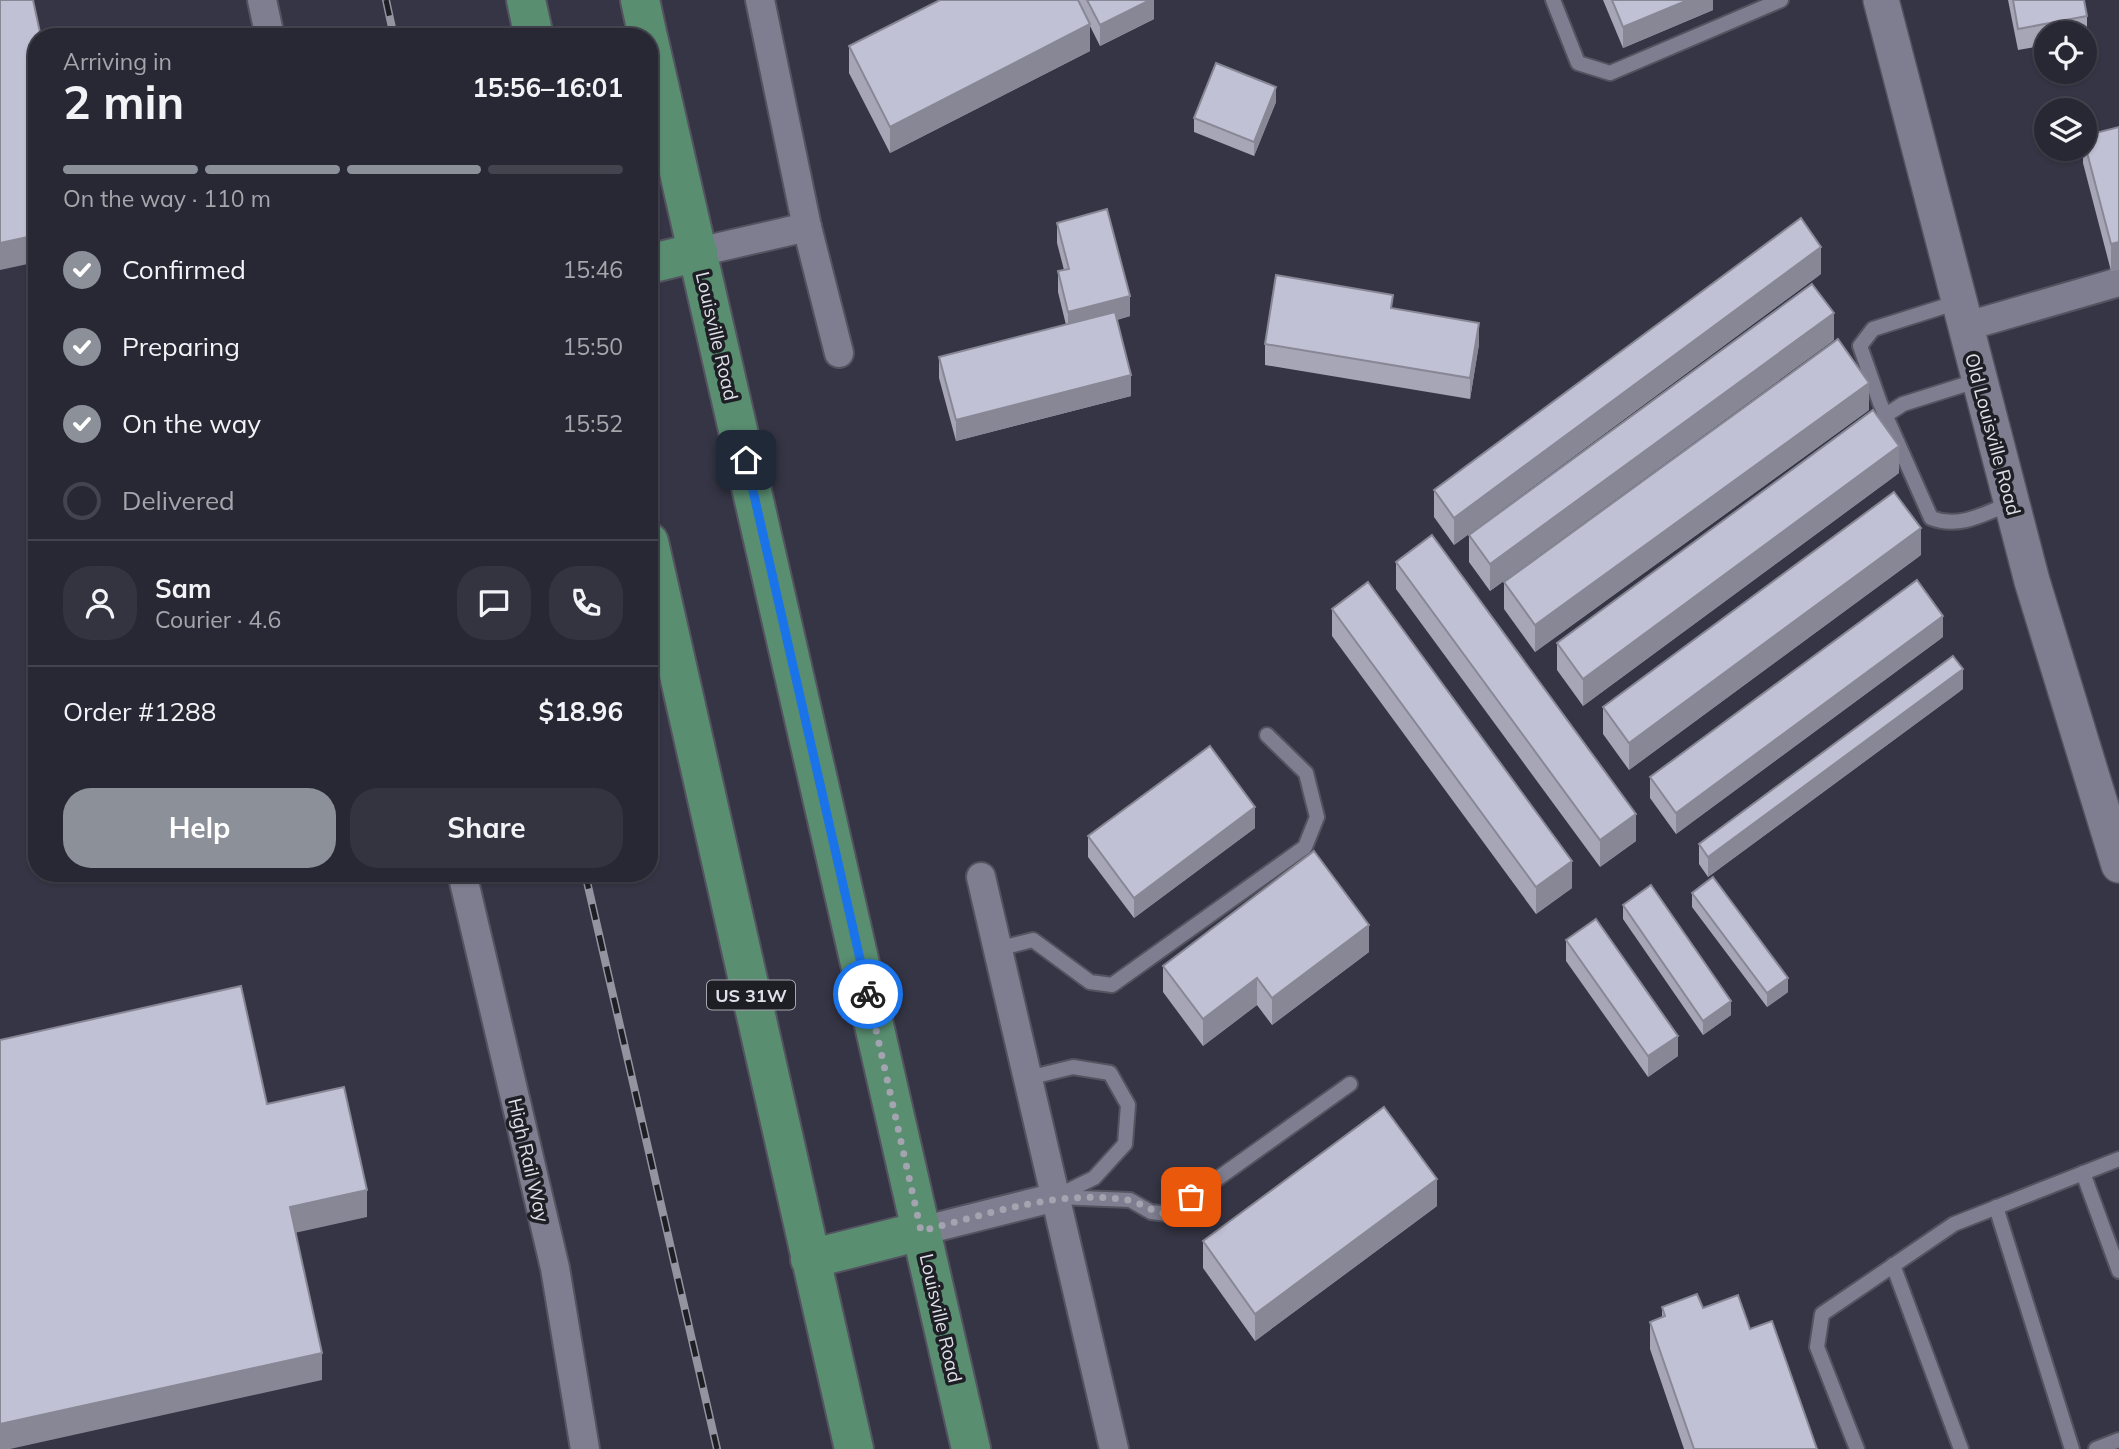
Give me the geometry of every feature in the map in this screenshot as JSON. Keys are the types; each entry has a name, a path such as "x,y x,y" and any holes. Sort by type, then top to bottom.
{"main road":[{"path":"526,0 532,28"},
{"name":"Louisville Road","path":"640,0 646,28"},
{"name":"Louisville Road","path":"658,78 971,1449"},
{"path":"658,262 698,252"},
{"name":"US 31W","path":"658,582 854,1449"},
{"path":"810,1259 921,1231"}],"street":[{"path":"262,0 268,28"},
{"path":"760,0 807,227 839,353"},
{"name":"Old Louisville Road","path":"1881,0 2011,503 2057,669 2119,865"},
{"path":"698,252 807,227"},
{"path":"1961,315 2119,282"},
{"path":"981,877 1114,1449"},
{"name":"High Rail Way","path":"464,882 555,1268 585,1449"},
{"path":"921,1231 1056,1197"}],"lane":[{"path":"1553,0 1578,63 1610,73 1781,0"},
{"path":"1961,315 1872,328 1860,346 1886,415 1931,518 1947,524 1965,521 2011,503"},
{"path":"1886,415 1903,404 1979,380"},
{"path":"997,949 1033,940 1090,982 1112,985 1305,847 1317,817 1306,773 1266,735"},
{"path":"1028,1078 1073,1067 1110,1073 1128,1105 1125,1144 1094,1178 1056,1197"},
{"path":"1056,1197 1130,1200 1151,1212 1168,1214 1350,1084"},
{"path":"1857,1449 1817,1347 1822,1314 1954,1224 2119,1159"},
{"path":"2083,1172 2119,1271"},
{"path":"1996,1207 2072,1449"},
{"path":"1893,1265 1961,1449"},
{"path":"2096,1449 2119,1440"}],"building":[{"path":"0,0 33,0 39,28 28,28 28,237 0,243"},
{"path":"940,0 1078,0 1090,24 890,127 849,46"},
{"path":"1087,0 1150,0 1100,25"},
{"path":"1612,0 1688,0 1623,27"},
{"path":"2013,0 2084,0 2087,16 2060,21 2034,21 2034,26 2018,29"},
{"path":"1216,63 1276,87 1254,142 1194,118"},
{"path":"2119,127 2119,242 2111,244 2089,161 2097,161 2097,133"},
{"path":"1107,209 1130,296 1068,312 1058,271 1069,269 1057,223"},
{"path":"1801,218 1821,247 1454,518 1434,490"},
{"path":"1276,275 1393,295 1391,308 1479,323 1470,378 1265,344"},
{"path":"1812,284 1834,313 1490,564 1469,535"},
{"path":"1115,312 1131,375 956,420 939,357"},
{"path":"1838,339 1869,383 1535,625 1504,582"},
{"path":"1873,410 1899,446 1583,679 1557,643"},
{"path":"1894,492 1921,528 1629,743 1603,707"},
{"path":"1432,535 1636,814 1600,840 1396,562"},
{"path":"1917,580 1943,616 1676,813 1650,777"},
{"path":"1368,582 1572,861 1536,887 1332,609"},
{"path":"1953,656 1963,669 1708,857 1699,844"},
{"path":"1210,746 1255,807 1134,898 1088,836"},
{"path":"1314,851 1369,925 1272,998 1257,978 1203,1019 1163,966"},
{"path":"1713,877 1788,978 1767,993 1692,893"},
{"path":"1651,885 1731,1001 1703,1021 1623,905"},
{"path":"1596,919 1678,1036 1648,1056 1566,940"},
{"path":"241,986 267,1104 344,1087 367,1190 290,1207 322,1353 0,1424 0,1040"},
{"path":"1384,1107 1437,1179 1255,1314 1203,1241"},
{"path":"1697,1294 1703,1308 1738,1295 1750,1329 1772,1321 1817,1449 1694,1449 1650,1322 1665,1316 1662,1307"}],"railway":[{"path":"386,0 392,28"},
{"path":"587,882 717,1449"}],"way so far":[{"path":"868,994 921,1231 1056,1197 1130,1200 1151,1212 1168,1214 1191,1197"}],"route":[{"path":"746,460 868,994"}]}
